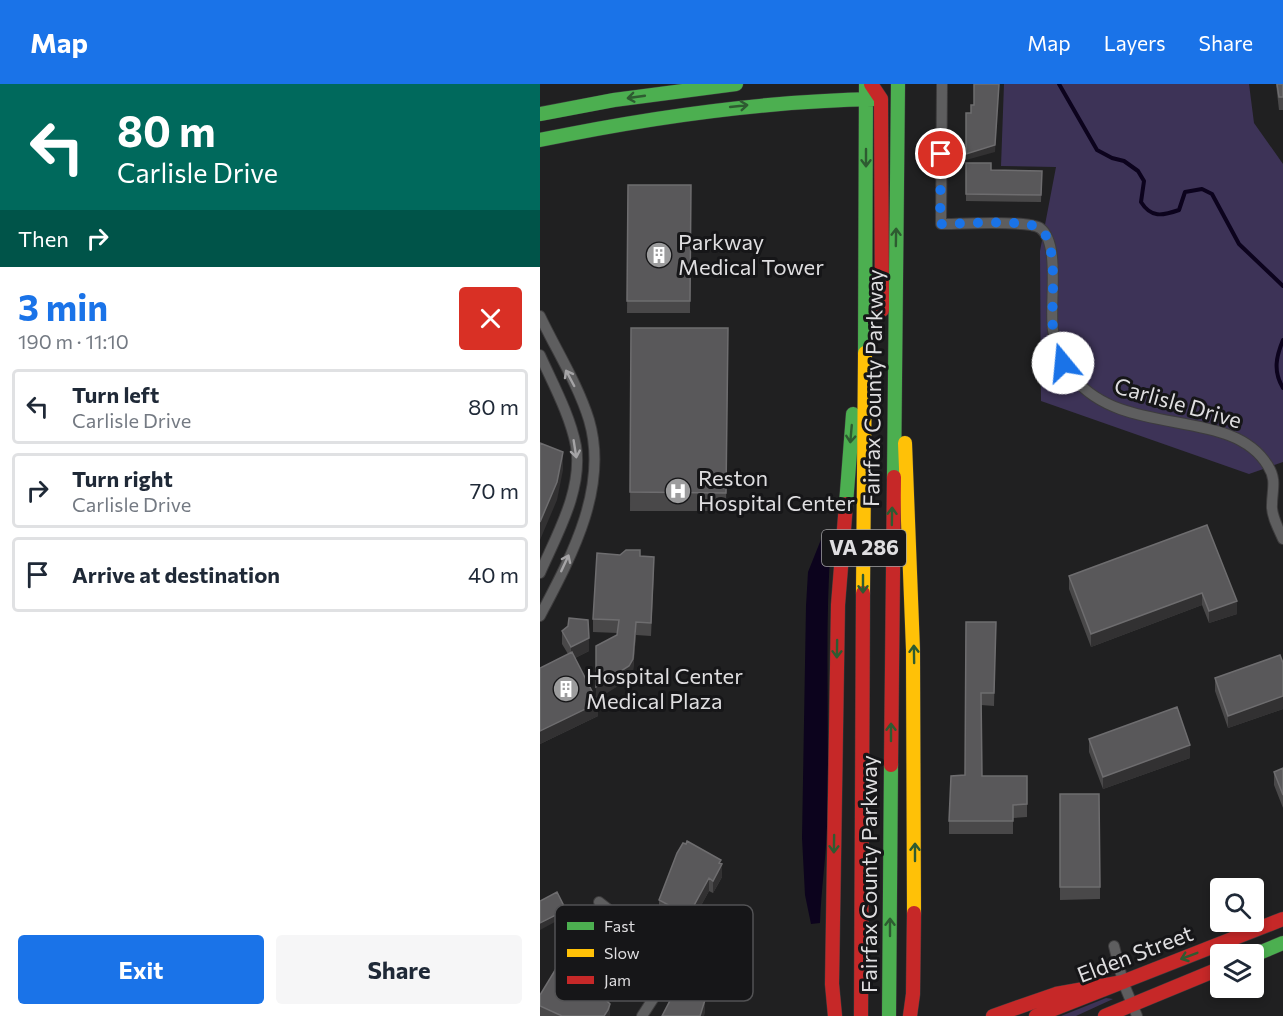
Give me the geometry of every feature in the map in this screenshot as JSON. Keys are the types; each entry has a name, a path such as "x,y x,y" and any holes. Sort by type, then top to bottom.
{"main road":[{"path":"540,114 614,100 736,84"},
{"name":"Fairfax County Parkway","path":"861,1016 866,271 873,99 866,84"},
{"path":"871,84 882,348 883,359 893,379"},
{"name":"Fairfax County Parkway","path":"889,1016 893,379 898,84"},
{"path":"540,140 681,112 748,105 898,99"},
{"path":"835,1016 832,984 837,605 866,271"},
{"path":"896,273 913,592 913,994 910,1016"},
{"name":"Elden Street","path":"1036,1016 1283,920"},
{"path":"1264,951 1283,943"},
{"name":"Elden Street","path":"1105,1016 1135,1010 1210,973"},
{"path":"993,1016 1051,994 1078,987 1123,982"},
{"path":"828,1016 832,984"},
{"path":"913,994 927,1016"}],"street":[{"name":"Carlisle Drive","path":"942,84 940,224 1024,224 1039,227 1048,238 1052,253 1053,328 1057,347 1063,363 1075,379 1102,403 1121,411 1221,432 1248,444 1264,459 1274,477 1271,507 1283,539"},
{"path":"540,316 583,406 592,434 594,453 592,492 581,529 540,616"},
{"path":"540,355 571,427 577,459 571,500 540,573"},
{"path":"599,902 603,905"},
{"path":"1114,946 1123,982 1135,1010"},
{"path":"642,1016 652,1001"}],"shaded area":[{"path":"1004,84 1249,84 1254,123 1283,164 1283,462 1249,474 1041,401 1040,251 1056,167 1001,166"},
{"path":"824,532 831,541 828,612 827,826 820,923 811,924 805,895 802,838 806,606 808,572"},
{"path":"1106,998 1113,999 1076,1016 1061,1016"}],"building":[{"path":"974,84 999,84 995,145 966,154 966,113 971,113 971,105 974,105"},
{"path":"1277,84 1283,84 1283,97 1279,97"},
{"path":"966,163 991,163 991,170 1042,171 1041,195 966,194"},
{"name":"Parkway Medical Tower","path":"628,185 691,185 690,301 627,301"},
{"path":"631,328 728,328 726,493 630,492"},
{"path":"540,443 563,452 557,482 540,522"},
{"path":"1207,525 1237,601 1209,611 1202,593 1091,634 1069,576"},
{"name":"Hospital Center Medical Plaza","path":"626,550 640,550 640,556 654,557 651,623 636,622 633,659 629,666 596,687 596,646 617,635 619,620 593,619 597,553 620,555"},
{"path":"569,618 588,620 589,638 571,647 562,631 568,626"},
{"path":"966,622 996,622 994,693 981,693 982,776 1027,776 1027,804 1013,805 1013,821 949,821 951,776 965,775"},
{"path":"572,652 598,703 540,731 540,668"},
{"path":"1280,655 1283,663 1283,696 1228,716 1215,678"},
{"path":"1177,707 1190,745 1103,777 1089,739"},
{"path":"1283,768 1283,795 1274,772"},
{"path":"1060,794 1099,794 1100,887 1060,887"},
{"path":"687,841 721,860 719,863 722,864 713,881 709,878 694,905 668,905 659,900 677,853 683,843 686,844"},
{"path":"557,892 564,905 555,905 555,916 540,923 540,901"},
{"path":"555,970 555,1001 607,1001 610,1004 604,1016 562,1016 540,1006 540,995"},
{"path":"670,1001 705,1001 700,1016 662,1016"}],"waterway":[{"path":"1059,84 1097,150 1124,161 1138,171 1144,181 1141,202 1149,211 1167,214 1179,210 1185,192 1202,189 1212,194 1239,244 1283,286"},
{"path":"1283,340 1277,364 1278,376 1283,388"}],"traffic: fast":[{"path":"540,114 614,100 736,84"},
{"path":"865,353 866,84"},
{"path":"894,477 898,84"},
{"path":"540,140 665,117 791,103 876,99"},
{"path":"846,504 853,414"},
{"path":"889,1016 891,765"},
{"path":"1264,951 1283,943"}],"traffic: slow":[{"path":"863,593 865,353"},
{"path":"905,443 913,650 914,913"}],"traffic: jam":[{"path":"871,84 881,99 882,310"},
{"path":"891,765 894,477"},
{"path":"835,1016 832,984 838,605 846,504"},
{"path":"861,1016 863,593"},
{"path":"910,1016 913,994 914,913"},
{"path":"1036,1016 1283,919"},
{"path":"1105,1016 1210,973"},
{"path":"993,1016 1056,994 1123,982"}],"place":[{"name":"Parkway Medical Tower","path":"659,255"},
{"name":"Reston Hospital Center","path":"678,491"},
{"name":"Hospital Center Medical Plaza","path":"566,689"}],"route":[{"path":"941,154 940,224 1024,224 1039,227 1048,238 1052,253 1053,328 1063,363"}]}
